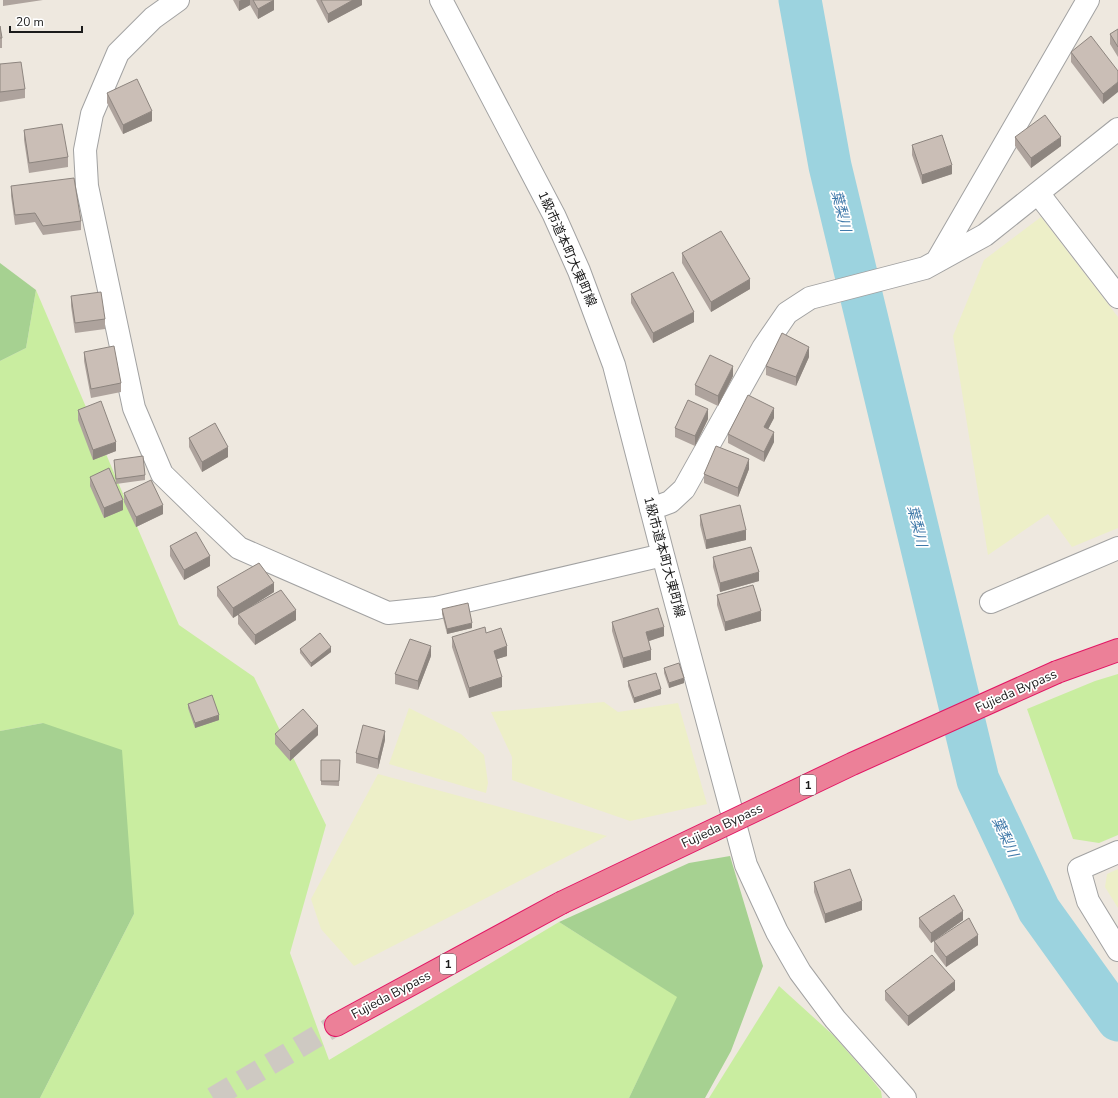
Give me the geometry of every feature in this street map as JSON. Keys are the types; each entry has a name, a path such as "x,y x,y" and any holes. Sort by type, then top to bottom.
{"highway":[{"name":"Fujieda Bypass","path":"336,1025 561,903 852,764 1057,672 1118,650"}],"street":[{"path":"178,0 153,18 118,53 92,114 85,150 87,186 134,408 162,474 239,548 388,613 436,608 663,555"},
{"name":"1級市道本町大東町線","path":"441,0 554,215 579,271 614,365 746,865 777,932 800,972 835,1019 906,1098"},
{"path":"937,261 1088,0"},
{"path":"651,509 670,502 684,489 763,348 787,313 810,298 925,268 985,235 1118,129"},
{"path":"1038,193 1118,297"},
{"path":"991,602 1118,548"},
{"path":"1118,852 1079,869 1088,901 1118,950"}],"green space":[{"path":"1041,217 1118,317 1118,528 1072,547 1048,514 988,555 953,336 984,260"},
{"path":"0,263 36,290 26,348 0,361"},
{"path":"36,290 179,625 254,677 326,825 290,953 329,1060 559,922 678,997 629,1098 40,1098 134,914 43,723 0,731 0,361 26,348"},
{"path":"1118,674 1118,835 1099,843 1073,839 1027,709 1095,681"},
{"path":"604,702 618,712 678,703 707,804 630,821 512,780 512,757 491,712"},
{"path":"409,708 461,734 484,755 488,783 486,793 389,764"},
{"path":"43,723 122,750 134,914 40,1098 0,1098 0,731"},
{"path":"378,774 607,836 354,966 321,929 311,899"},
{"path":"730,856 763,966 731,1051 705,1098 629,1098 677,997 559,922 689,863"},
{"path":"1118,869 1118,908 1105,887 1107,874"},
{"path":"779,986 833,1035 881,1091 882,1098 709,1098"}],"building":[{"path":"253,0 274,0 258,9"},
{"path":"321,0 353,0 328,14"},
{"path":"0,26 2,38 0,38"},
{"path":"1118,29 1118,47 1110,34"},
{"path":"1091,36 1118,71 1118,82 1103,94 1071,52"},
{"path":"21,62 25,89 0,92 0,64"},
{"path":"137,79 152,111 123,125 107,93"},
{"path":"1045,115 1061,137 1031,158 1015,137"},
{"path":"62,124 68,157 29,163 24,130"},
{"path":"942,135 952,165 922,175 912,145"},
{"path":"74,178 81,221 43,226 35,213 15,215 11,186"},
{"path":"721,231 750,279 711,302 682,253"},
{"path":"673,272 694,312 653,333 631,294"},
{"path":"101,292 105,319 75,323 71,296"},
{"path":"782,333 809,347 796,377 766,366"},
{"path":"114,346 121,383 91,389 84,352"},
{"path":"710,355 733,366 718,396 695,385"},
{"path":"748,395 774,408 764,427 774,432 764,452 728,434"},
{"path":"688,400 708,409 695,436 675,428"},
{"path":"101,401 116,442 93,450 78,410"},
{"path":"215,423 228,447 202,462 189,438"},
{"path":"716,446 749,459 738,488 704,474"},
{"path":"143,456 145,475 116,479 114,460"},
{"path":"109,468 123,500 104,508 90,477"},
{"path":"151,480 163,505 136,517 124,493"},
{"path":"740,505 746,530 706,540 700,515"},
{"path":"196,532 210,556 184,570 170,546"},
{"path":"751,547 759,572 720,583 713,557"},
{"path":"259,563 274,583 233,608 217,587"},
{"path":"753,585 761,611 725,622 717,595"},
{"path":"281,590 296,610 255,635 238,614"},
{"path":"468,603 472,623 447,629 442,609"},
{"path":"658,608 664,627 646,632 651,650 623,658 612,622"},
{"path":"485,627 486,633 501,628 507,646 494,651 502,677 469,688 452,637"},
{"path":"320,633 331,647 311,663 300,649"},
{"path":"410,639 431,646 418,681 395,674"},
{"path":"679,663 684,678 669,683 664,668"},
{"path":"656,673 661,689 634,698 628,681"},
{"path":"212,695 219,715 195,723 188,704"},
{"path":"303,709 318,726 290,751 275,734"},
{"path":"363,725 385,731 378,759 356,753"},
{"path":"321,760 340,760 339,781 321,781"},
{"path":"850,869 862,901 825,914 814,882"},
{"path":"954,895 963,911 931,933 919,918"},
{"path":"969,918 978,935 946,957 934,941"},
{"path":"932,955 955,981 908,1016 885,991"}],"waterway":[{"name":"葉梨川","path":"800,0 830,166 978,780 1039,910 1118,1020"}],"tunnel":[{"path":"213,1098 336,1025"}]}
